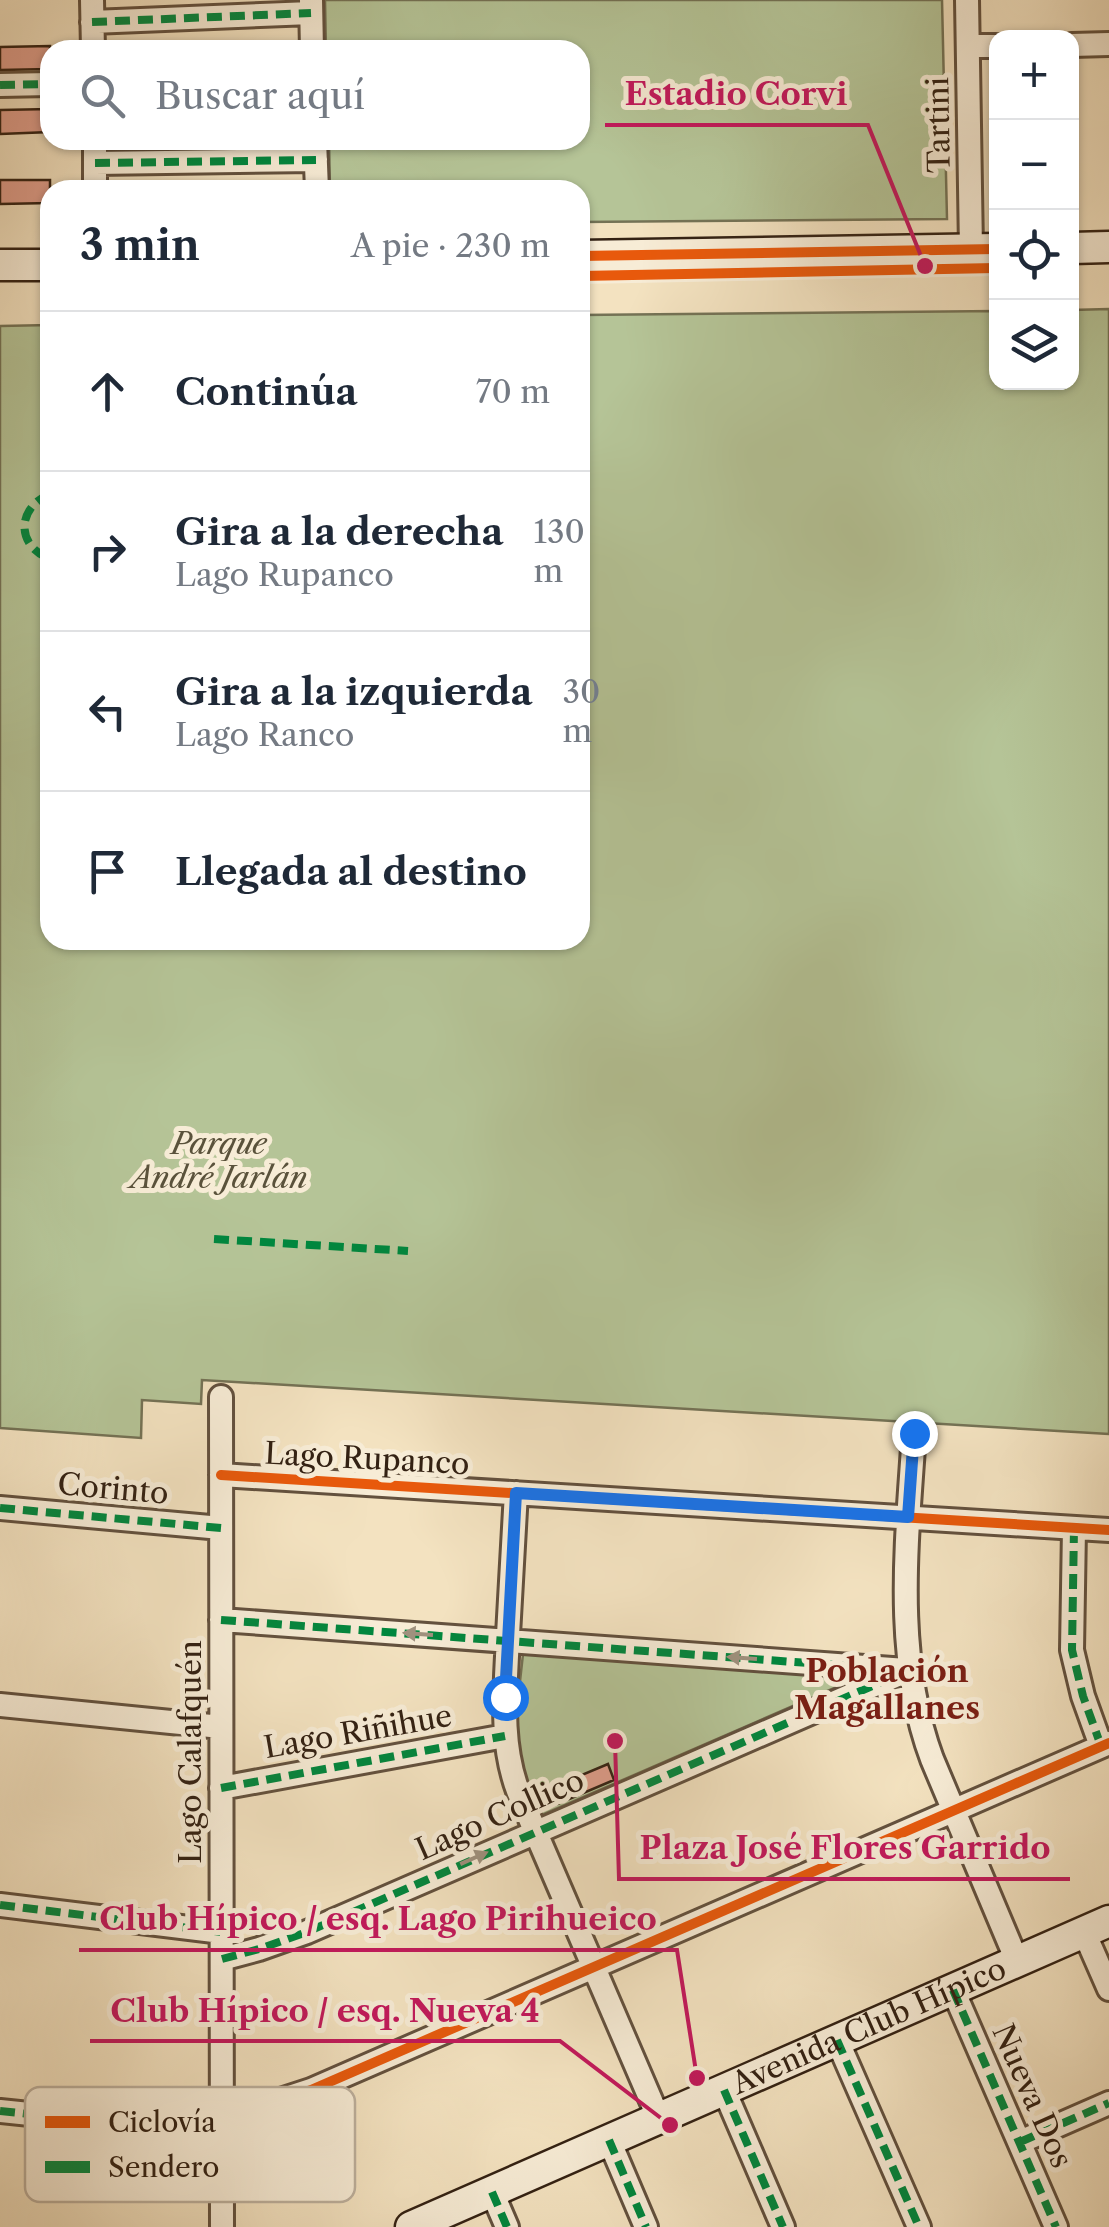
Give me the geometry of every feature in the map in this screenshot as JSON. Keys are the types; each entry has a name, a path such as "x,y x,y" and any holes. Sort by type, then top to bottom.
{"main road":[{"path":"1079,248 1109,247"},
{"path":"590,256 984,249"},
{"path":"0,266 40,264"},
{"name":"Avenida Club Hípico","path":"411,2227 1097,1926"}],"street":[{"name":"Tartini","path":"967,0 984,249"},
{"path":"93,40 92,11 311,7 312,40"},
{"path":"1079,44 1109,44"},
{"path":"968,46 989,46"},
{"path":"0,85 40,84"},
{"path":"95,180 95,151 316,150 317,180"},
{"name":"Lago Calafquén","path":"221,1397 222,2087"},
{"path":"914,1433 906,1594 909,1670 920,1728 1017,1961"},
{"name":"Lago Rupanco","path":"221,1475 1109,1530"},
{"path":"516,1493 505,1736 513,1777 659,2119"},
{"name":"Corinto","path":"0,1508 221,1528"},
{"path":"317,2087 1105,1744 1083,1696 1072,1650 1074,1528"},
{"path":"221,1620 909,1670"},
{"name":"Lago Collico","path":"222,1959 306,1932 909,1670"},
{"path":"0,1704 221,1727"},
{"name":"Lago Riñihue","path":"222,1788 505,1736"},
{"path":"0,1904 222,1932"},
{"path":"1097,1926 1109,1989"},
{"name":"Nueva Dos","path":"953,1990 1056,2227"},
{"path":"838,2040 919,2227"},
{"path":"724,2090 783,2227"},
{"path":"1020,2142 1109,2103"},
{"path":"0,2111 25,2112"},
{"path":"609,2140 646,2227"},
{"path":"492,2192 507,2227"}],"green space":[{"path":"325,0 942,0 947,219 590,222 590,180 330,180 329,150 590,150 590,40 326,40"},
{"name":"Parque André Jarlán","path":"1109,309 1109,1434 202,1380 201,1404 142,1400 141,1438 0,1428 0,326 40,325 40,950 590,950 590,315 989,311 989,390 1079,390 1079,310"},
{"path":"523,1654 838,1676 839,1686 542,1815 519,1765 516,1717"}],"building":[{"path":"40,46 40,69 0,70 0,47"},
{"path":"40,109 40,132 0,134 0,110"},
{"path":"0,180 40,180 40,203 0,204"},
{"path":"608,1764 614,1780 553,1806 544,1803 539,1793"}],"marked path":[{"path":"92,22 311,13"},
{"path":"0,85 40,84"},
{"path":"95,163 316,160"},
{"path":"40,499 31,508 24,527 31,545 40,554"},
{"path":"214,1239 408,1251"},
{"path":"0,1508 221,1528"},
{"path":"1074,1528 1072,1650 1101,1746"},
{"path":"221,1620 904,1670"},
{"path":"222,1959 307,1932 909,1670"},
{"path":"221,1788 505,1736"},
{"path":"0,1905 222,1932"},
{"path":"953,1990 1056,2227"},
{"path":"837,2040 919,2227"},
{"path":"724,2090 783,2227"},
{"path":"1020,2142 1109,2103"},
{"path":"0,2111 25,2114"},
{"path":"609,2140 646,2227"},
{"path":"492,2192 507,2227"}],"cycle path":[{"path":"590,256 989,249"},
{"path":"590,276 989,268"},
{"path":"221,1475 1109,1530"},
{"path":"318,2087 1109,1743"}],"place":[{"name":"Estadio Corvi","path":"925,266"},
{"name":"Plaza José Flores Garrido","path":"615,1741"},
{"name":"Club Hípico / esq. Lago Pirihueico","path":"697,2078"},
{"name":"Club Hípico / esq. Nueva 4","path":"670,2125"}],"district":[{"name":"Población Magallanes","path":"887,1690"}],"route":[{"path":"505,1697 516,1493 908,1517 914,1433"}]}
